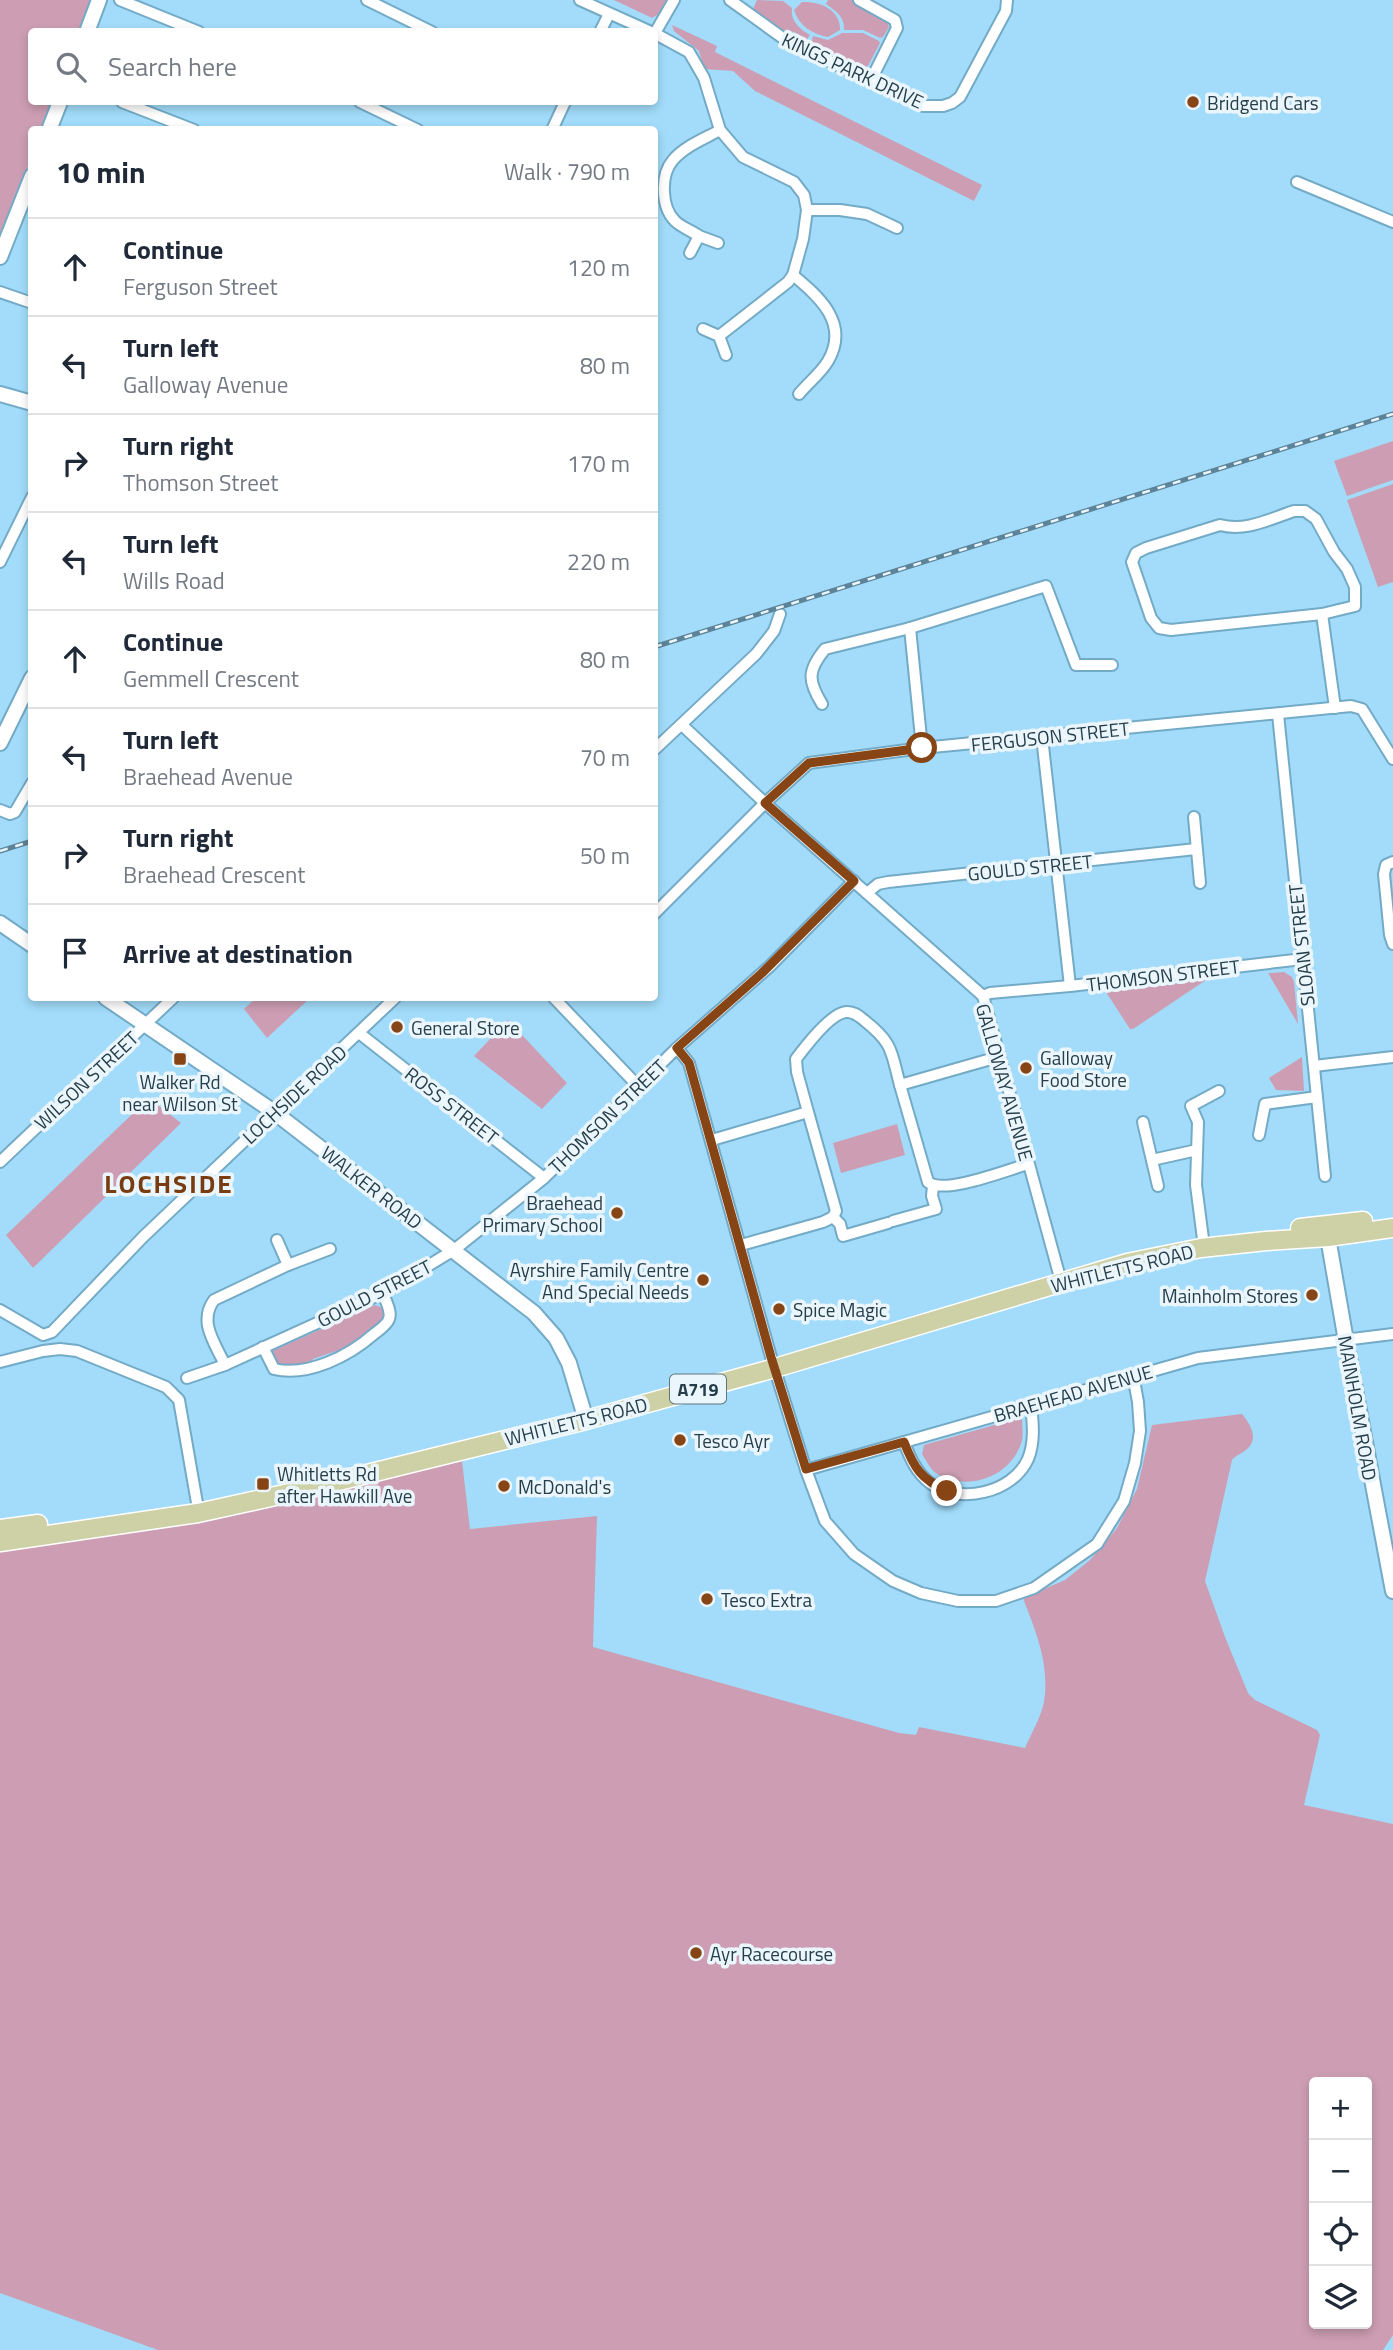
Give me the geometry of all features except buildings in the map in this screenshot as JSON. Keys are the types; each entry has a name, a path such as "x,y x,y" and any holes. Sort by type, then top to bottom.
{"main road":[{"name":"WHITLETTS ROAD","path":"0,1542 198,1513 299,1491 585,1415 1127,1263 1201,1248 1327,1231 1393,1217"},
{"name":"WHITLETTS ROAD","path":"773,1362 1059,1274 1154,1248 1203,1239 1393,1228"},
{"name":"WHITLETTS ROAD","path":"0,1529 197,1503 331,1476 585,1415"}],"street":[{"path":"88,28 99,0"},
{"path":"120,0 189,28"},
{"path":"367,0 424,28"},
{"path":"580,0 641,28"},
{"path":"656,28 674,0"},
{"name":"KINGS PARK DRIVE","path":"730,0 748,5 753,18 787,41 923,106 933,107 953,103 965,89 1006,10 1007,0"},
{"path":"859,0 895,20 897,27 870,82"},
{"path":"602,28 609,14"},
{"path":"658,36 689,52 704,78 720,130 743,157 794,182 804,195 807,210 803,239 793,275 788,282 719,336"},
{"path":"51,126 59,105"},
{"path":"130,105 184,126"},
{"path":"366,105 410,126"},
{"path":"554,126 564,105"},
{"path":"718,243 699,236 675,221 666,206 665,174 673,160 720,130"},
{"path":"1297,182 1393,222"},
{"path":"0,257 28,186"},
{"path":"807,210 840,210 867,214 897,228"},
{"path":"690,253 699,236"},
{"path":"793,275 817,296 834,319 834,344 828,361 799,394"},
{"path":"0,292 28,302"},
{"path":"703,329 719,336 726,355"},
{"path":"0,394 28,402"},
{"path":"0,562 28,505"},
{"path":"1305,511 1316,519 1355,587 1355,606 1322,614 1171,630 1158,628 1147,607 1132,562 1136,553 1146,548 1220,525 1243,528 1305,511"},
{"path":"822,704 811,685 811,672 825,649 910,628 1046,586 1076,665 1112,665"},
{"path":"658,746 756,654 774,631 780,614"},
{"path":"1322,614 1335,708"},
{"path":"910,628 922,748"},
{"path":"0,743 4,726 28,685"},
{"name":"FERGUSON STREET","path":"658,910 809,763 922,748 1352,706 1362,709 1393,760"},
{"name":"SLOAN STREET","path":"1278,714 1325,1176"},
{"name":"GALLOWAY AVENUE","path":"682,725 765,803 983,996 1059,1274"},
{"path":"1042,737 1070,986"},
{"path":"0,810 10,814 15,811 28,790"},
{"path":"1194,817 1200,883"},
{"name":"GOULD STREET","path":"867,893 878,884 888,882 1196,849"},
{"path":"1393,862 1387,865 1384,874 1393,944"},
{"name":"THOMSON STREET","path":"544,1178 677,1048 762,973 854,881"},
{"path":"0,923 28,942"},
{"name":"THOMSON STREET","path":"983,996 990,993 1303,959"},
{"name":"WALKER ROAD","path":"110,1001 274,1112 534,1313 556,1338 569,1363 585,1415"},
{"name":"WILSON STREET","path":"0,1162 170,1001"},
{"name":"LOCHSIDE ROAD","path":"0,1310 43,1335 52,1332 143,1237 392,1001"},
{"path":"563,1001 638,1086"},
{"path":"741,1245 823,1222 833,1217 836,1211 797,1072 796,1059 806,1045 836,1016 845,1012 854,1013 881,1034 889,1044 928,1182 933,1186 947,1187 1028,1164"},
{"name":"ROSS STREET","path":"359,1033 544,1178"},
{"path":"677,1048 689,1063 806,1469 825,1521 854,1554 893,1581 921,1593 958,1601 996,1601 1034,1588 1097,1544 1124,1501 1135,1463 1140,1431 1133,1375"},
{"path":"900,1085 998,1057"},
{"path":"1314,1066 1393,1057"},
{"path":"1203,1239 1196,1185 1198,1122 1191,1106 1219,1091"},
{"path":"1259,1135 1265,1104 1317,1097"},
{"path":"712,1140 808,1112"},
{"path":"1143,1122 1158,1186"},
{"path":"1152,1160 1197,1150"},
{"name":"GOULD STREET","path":"187,1378 225,1365 383,1293 454,1250 544,1178"},
{"path":"833,1217 840,1224 843,1236 936,1209 932,1196 933,1186"},
{"name":"MAINHOLM ROAD","path":"1327,1231 1346,1341 1388,1548 1393,1591"},
{"path":"277,1240 288,1265"},
{"path":"225,1365 206,1322 207,1311 214,1300 288,1265 330,1249"},
{"path":"263,1347 274,1369 283,1371 322,1364 346,1354 366,1341 389,1318 390,1312 383,1293"},
{"name":"BRAEHEAD AVENUE","path":"806,1469 1198,1357 1393,1334"},
{"path":"0,1362 43,1351 77,1351 166,1387 179,1400 197,1503"},
{"path":"904,1442 914,1466 930,1484 947,1491 967,1494 989,1491 1008,1482 1021,1471 1029,1458 1034,1431 1031,1405"}],"shaded area":[{"path":"0,0 93,0 82,28 28,28 28,105 52,105 44,126 28,126 28,166 0,238"},
{"path":"614,0 668,0 662,12 652,18"},
{"path":"757,0 783,1 792,8 796,24 810,35 805,42 800,35 791,31 786,33 757,14 753,9"},
{"path":"828,0 852,0 885,17 889,27 880,38 863,30 844,30 841,18 826,4"},
{"path":"802,2 816,3 828,8 837,17 840,30 828,37 807,28 799,21 794,10"},
{"path":"672,25 717,46 715,52 982,185 974,201 755,91 733,71 704,69 699,51 674,31"},
{"path":"842,33 863,33 879,41 868,66 861,68 829,53 819,45 811,44 813,36 828,40"},
{"path":"1393,441 1393,480 1347,496 1334,461"},
{"path":"1393,484 1393,582 1378,587 1347,500"},
{"path":"1284,972 1292,977 1294,982 1298,1024 1268,973"},
{"path":"1206,980 1133,1029 1130,1029 1106,992"},
{"path":"253,1001 307,1001 267,1038 244,1009"},
{"path":"508,1020 567,1083 542,1109 474,1056"},
{"path":"1302,1057 1304,1091 1276,1090 1269,1078"},
{"path":"149,1098 181,1123 33,1268 6,1235"},
{"path":"897,1124 905,1155 841,1173 833,1143"},
{"path":"375,1305 383,1308 385,1319 364,1338 313,1359 311,1363 276,1363 272,1351"},
{"name":"Ayr Racecourse","path":"1242,1414 1252,1431 1252,1441 1246,1450 1232,1460 1205,1581 1225,1637 1248,1693 1255,1700 1317,1730 1320,1735 1304,1805 1393,1824 1393,2335 1383,2350 158,2350 0,2293 0,1550 216,1519 462,1461 470,1529 597,1516 593,1647 899,1733 916,1735 919,1727 1025,1748 1041,1714 1045,1675 1041,1649 1023,1598 1065,1580 1090,1560 1117,1528 1137,1489 1152,1425"},
{"path":"1022,1417 1022,1441 1015,1455 998,1473 987,1478 963,1482 951,1480 934,1471 922,1454 924,1445"}],"railway":[{"path":"658,646 1393,414"},
{"path":"0,851 28,842"}],"place":[{"name":"Bridgend Cars","path":"1193,102"},
{"name":"General Store","path":"397,1027"},
{"name":"Walker Rd near Wilson St","path":"180,1059"},
{"name":"Galloway Food Store","path":"1026,1068"},
{"name":"Braehead Primary School","path":"617,1213"},
{"name":"Ayrshire Family Centre And Special Needs","path":"703,1280"},
{"name":"Mainholm Stores","path":"1312,1295"},
{"name":"Spice Magic","path":"779,1309"},
{"name":"Tesco Ayr","path":"680,1440"},
{"name":"Whitletts Rd after Hawkill Ave","path":"263,1484"},
{"name":"McDonald's","path":"504,1486"},
{"name":"Tesco Extra","path":"707,1599"},
{"name":"Ayr Racecourse","path":"696,1953"}],"district":[{"name":"LOCHSIDE","path":"169,1183"}],"route":[{"path":"922,748 809,763 765,803 854,881 762,973 677,1048 689,1063 771,1357 806,1469 904,1442 914,1466 930,1484 947,1491"}]}
